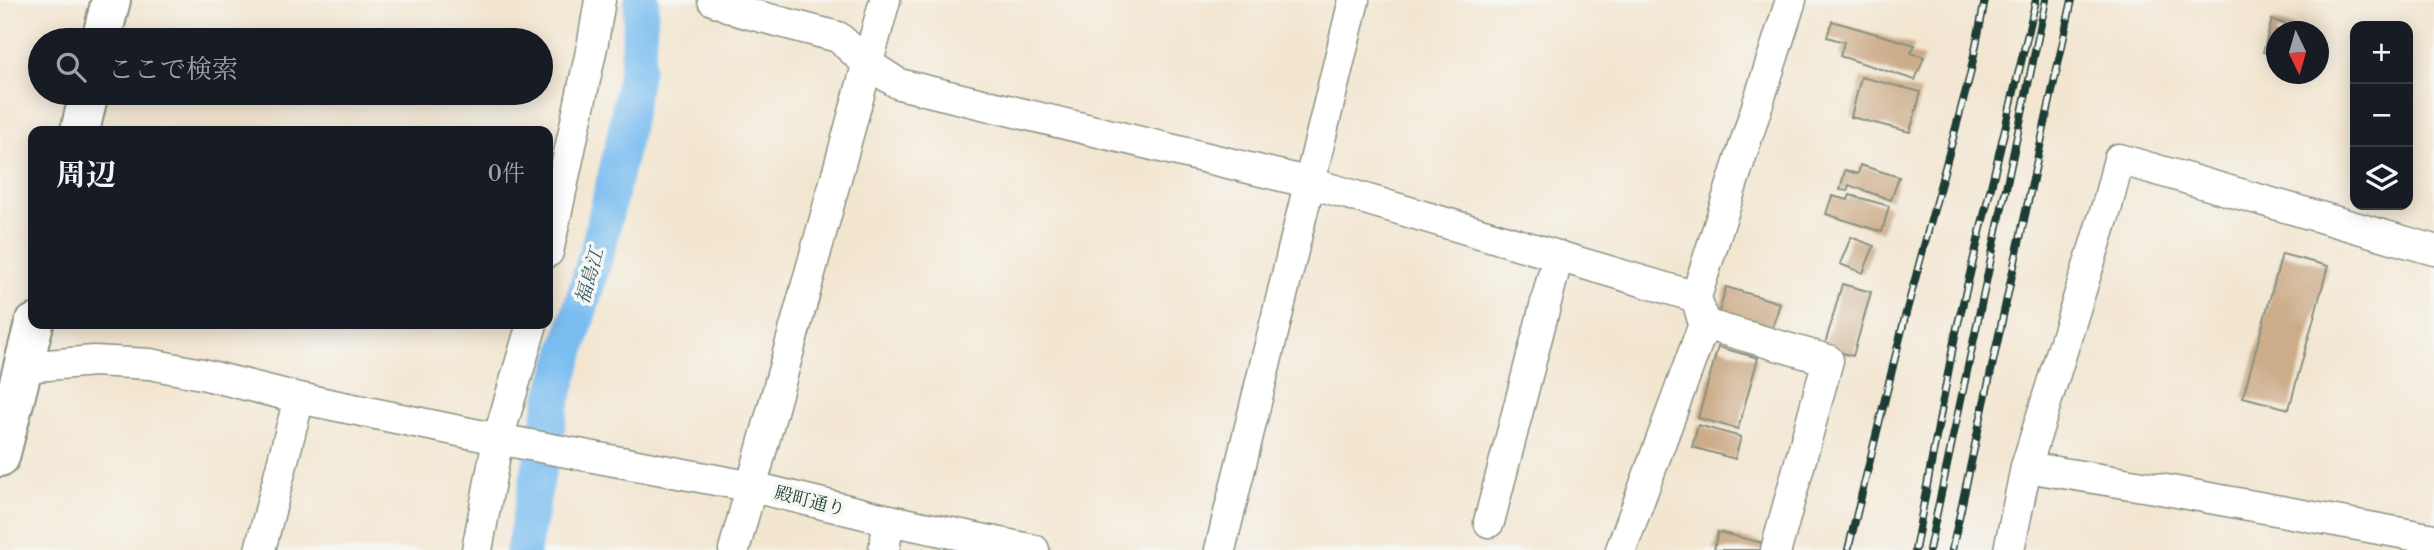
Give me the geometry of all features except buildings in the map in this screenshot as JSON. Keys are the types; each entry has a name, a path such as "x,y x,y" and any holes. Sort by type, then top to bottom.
{"street":[{"path":"105,28 111,0"},
{"path":"553,228 600,0"},
{"path":"713,0 739,11 838,37 868,64 899,83 1311,183 1558,256 1828,360 1776,550"},
{"path":"734,550 885,0"},
{"path":"1220,550 1354,0"},
{"path":"1621,550 1700,310 1791,0"},
{"path":"81,126 86,105"},
{"path":"2009,550 2026,467 2119,159 2434,250"},
{"path":"1489,522 1558,256"},
{"path":"0,457 5,418 24,367 33,329"},
{"path":"477,550 531,329"},
{"name":"殿町通り","path":"24,367 94,361 150,364 585,457 753,487 889,520 1034,550"},
{"path":"260,550 299,398"},
{"path":"2026,467 2434,539"},
{"path":"884,550 889,520"}],"waterway":[{"name":"福島江","path":"523,550 552,404 598,248 624,137 637,64 642,0"}],"railway":[{"path":"1848,550 1906,313 1970,75 1985,0"},
{"path":"1915,550 1955,336 2036,0"},
{"path":"1929,550 2046,0"},
{"path":"1952,550 2072,0"}]}
